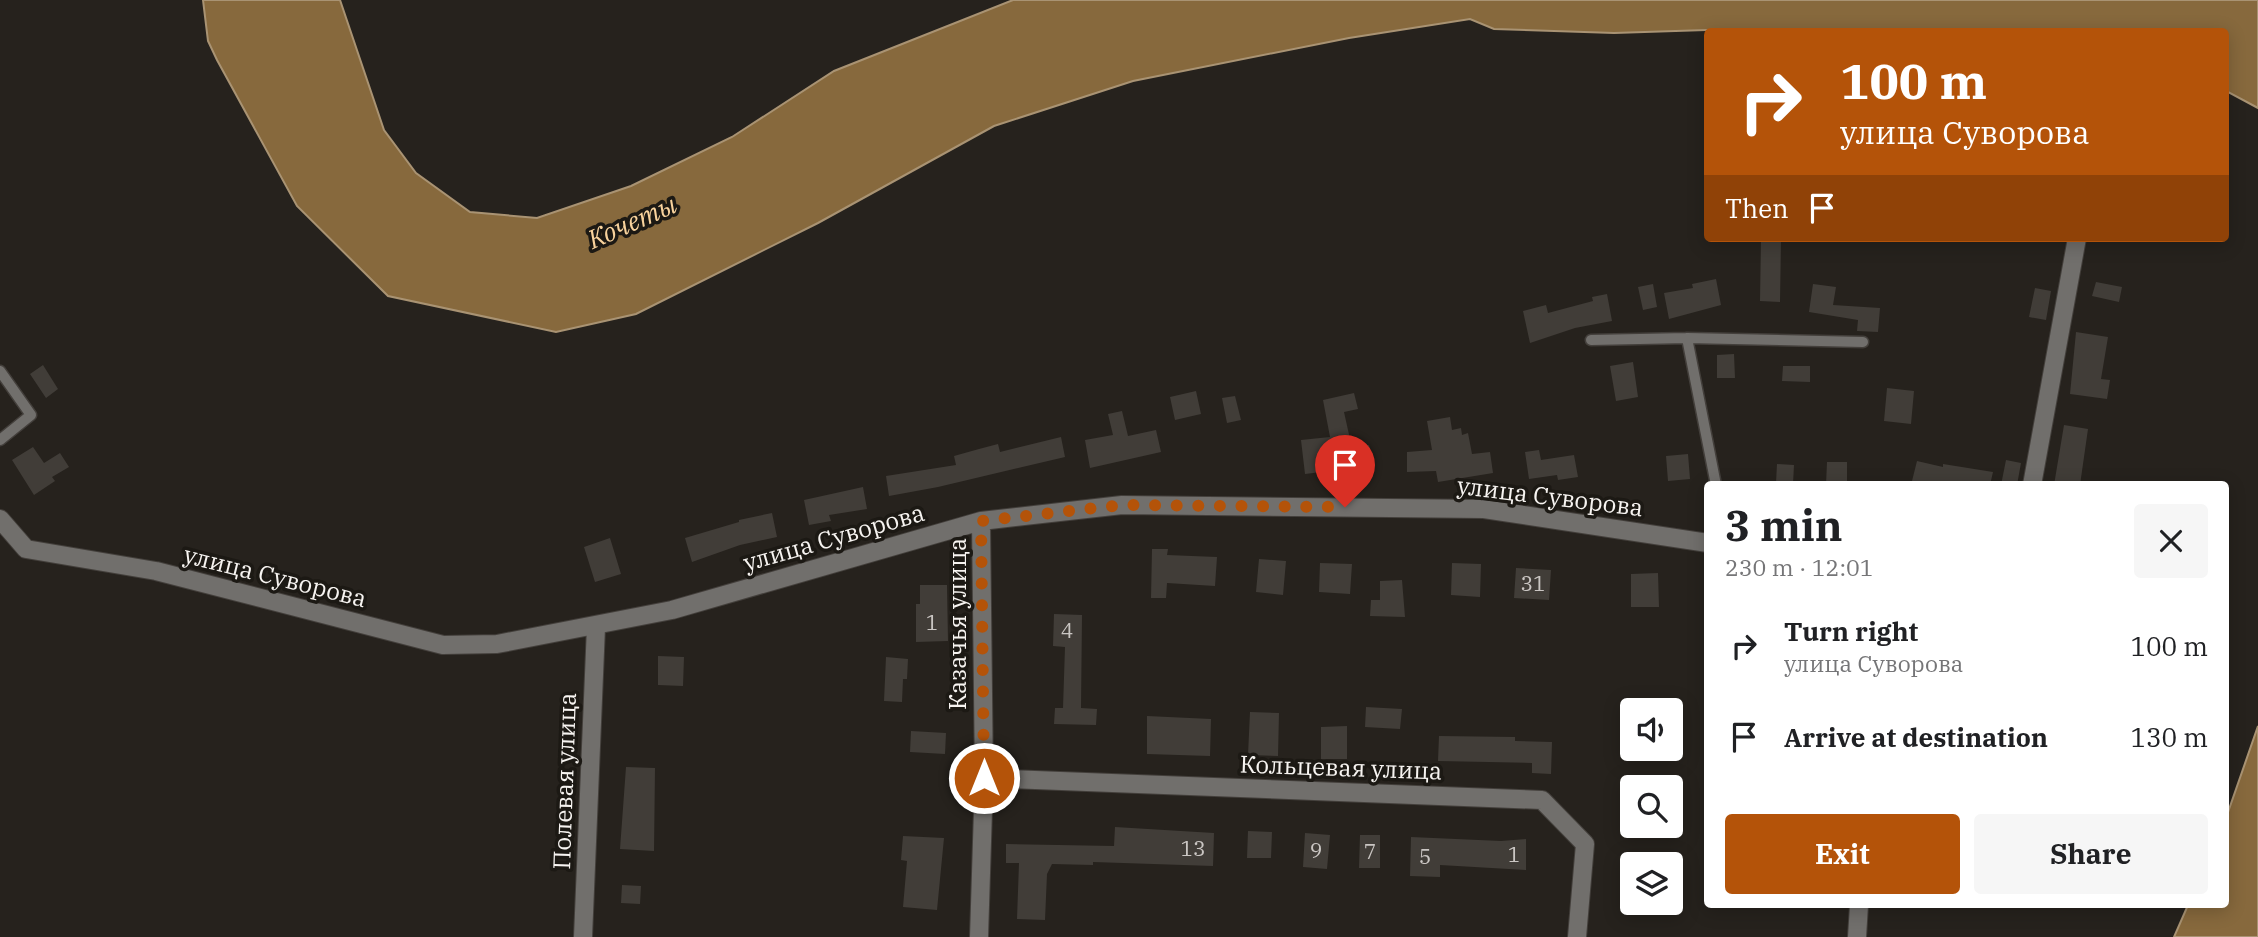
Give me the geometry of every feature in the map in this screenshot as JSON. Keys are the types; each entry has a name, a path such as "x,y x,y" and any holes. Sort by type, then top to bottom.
{"street":[{"path":"2033,481 2076,242"},
{"name":"улица Суворова","path":"0,519 26,549 156,571 443,645 497,644 596,627 672,610 981,521 1122,505 1484,509 1704,542"},
{"name":"Казачья улица","path":"979,937 984,778 981,521"},
{"name":"Полевая улица","path":"583,937 596,627"},
{"name":"Кольцевая улица","path":"984,778 1542,800 1585,844 1577,937"},
{"path":"1857,937 1858,908"}],"lane":[{"path":"1591,340 1687,338 1863,342"},
{"path":"1687,338 1715,481"},
{"path":"0,371 31,415 0,440"}],"water":[{"name":"Кочеты","path":"203,0 340,0 384,130 416,173 470,212 537,218 631,186 732,137 834,71 1013,0 2258,0 2258,108 2229,93 2229,28 1704,28 1614,33 1494,29 1470,19 1349,38 1133,81 994,126 818,223 636,314 556,332 388,296 297,206 208,41"},
{"path":"2258,726 2258,937 2174,937 2187,908 2229,908 2229,809"}],"building":[{"path":"1761,242 1781,242 1780,302 1760,301"},
{"path":"1716,279 1721,305 1669,319 1664,293 1693,288 1692,284"},
{"path":"2096,282 2122,287 2119,302 2092,296"},
{"path":"1653,284 1657,307 1643,310 1638,287"},
{"path":"1813,284 1836,287 1833,305 1880,308 1878,332 1857,331 1858,320 1809,312"},
{"path":"2035,288 2051,291 2046,320 2029,317"},
{"path":"1607,294 1612,321 1575,328 1530,343 1523,311 1546,305 1548,313 1593,301 1592,297"},
{"path":"2076,332 2108,337 2101,379 2110,380 2107,399 2070,394"},
{"path":"1734,354 1735,378 1717,378 1717,355"},
{"path":"1633,362 1638,397 1616,401 1610,366"},
{"path":"43,365 58,389 46,398 30,374"},
{"path":"1783,366 1810,366 1810,382 1782,381"},
{"path":"1887,388 1914,391 1911,424 1884,421"},
{"path":"1196,391 1201,414 1175,420 1170,397"},
{"path":"1354,393 1358,409 1344,412 1352,448 1369,445 1374,468 1356,472 1355,468 1305,474 1301,440 1330,437 1323,400"},
{"path":"1235,396 1241,420 1227,423 1222,398"},
{"path":"1122,411 1128,436 1156,430 1161,452 1090,468 1085,440 1113,435 1108,414"},
{"path":"1450,417 1452,430 1461,428 1462,435 1468,433 1472,454 1490,452 1493,473 1438,482 1436,471 1407,472 1407,452 1432,450 1427,421"},
{"path":"2064,425 2088,429 2081,481 2055,481"},
{"path":"1061,437 1065,457 889,496 886,476 956,465 954,456 998,444 1000,452"},
{"path":"33,447 44,463 60,453 69,467 52,477 55,481 34,495 12,460"},
{"path":"1539,450 1541,460 1574,455 1578,477 1558,480 1557,475 1529,479 1525,452"},
{"path":"1688,454 1690,479 1668,481 1666,456"},
{"path":"2006,460 2021,463 2018,481 2002,481"},
{"path":"1917,461 1943,467 1943,464 1993,472 1991,481 1912,481"},
{"path":"1827,462 1847,462 1847,481 1826,481"},
{"path":"1777,464 1794,465 1793,481 1776,481"},
{"path":"863,487 867,509 829,515 831,521 809,525 804,500"},
{"path":"772,513 777,537 740,545 692,562 685,538 739,520"},
{"path":"610,538 621,574 595,582 584,547"},
{"path":"1152,549 1168,549 1167,555 1217,557 1215,586 1167,583 1166,598 1151,598"},
{"path":"1259,559 1286,561 1283,595 1256,592"},
{"path":"1320,563 1352,564 1350,594 1319,592"},
{"path":"1452,563 1481,564 1480,597 1451,595"},
{"path":"1516,568 1551,570 1549,600 1514,598"},
{"path":"1658,573 1659,607 1631,607 1631,574"},
{"path":"1402,580 1405,617 1370,616 1371,600 1380,600 1380,581"},
{"path":"920,585 947,585 948,641 916,642 916,604 920,604"},
{"path":"1054,614 1082,615 1081,708 1097,709 1096,725 1054,724 1055,708 1063,708 1065,647 1053,646"},
{"path":"658,656 684,657 683,686 658,685"},
{"path":"886,657 908,659 907,679 903,679 902,702 884,701"},
{"path":"1366,707 1402,709 1400,729 1365,727"},
{"path":"1250,712 1279,713 1278,756 1248,755"},
{"path":"1147,716 1211,719 1210,756 1147,754"},
{"path":"1347,726 1347,759 1321,759 1321,727"},
{"path":"911,731 946,733 945,754 910,752"},
{"path":"1439,736 1515,737 1515,741 1552,742 1551,774 1532,773 1532,763 1438,761"},
{"path":"626,767 655,768 654,851 620,849"},
{"path":"1115,827 1214,833 1213,866 1093,862 1093,865 1052,864 1047,874 1045,920 1017,919 1019,863 1006,863 1006,844 1114,846"},
{"path":"1248,831 1272,832 1271,858 1247,858"},
{"path":"1305,833 1330,835 1327,869 1303,867"},
{"path":"1360,835 1380,835 1380,868 1359,868"},
{"path":"903,836 944,838 937,910 903,907 907,861 901,860"},
{"path":"1411,837 1501,841 1526,839 1526,870 1440,865 1440,877 1410,876"},
{"path":"622,885 641,886 640,904 621,903"}],"route":[{"path":"984,778 981,521 1122,505 1345,507"}]}
